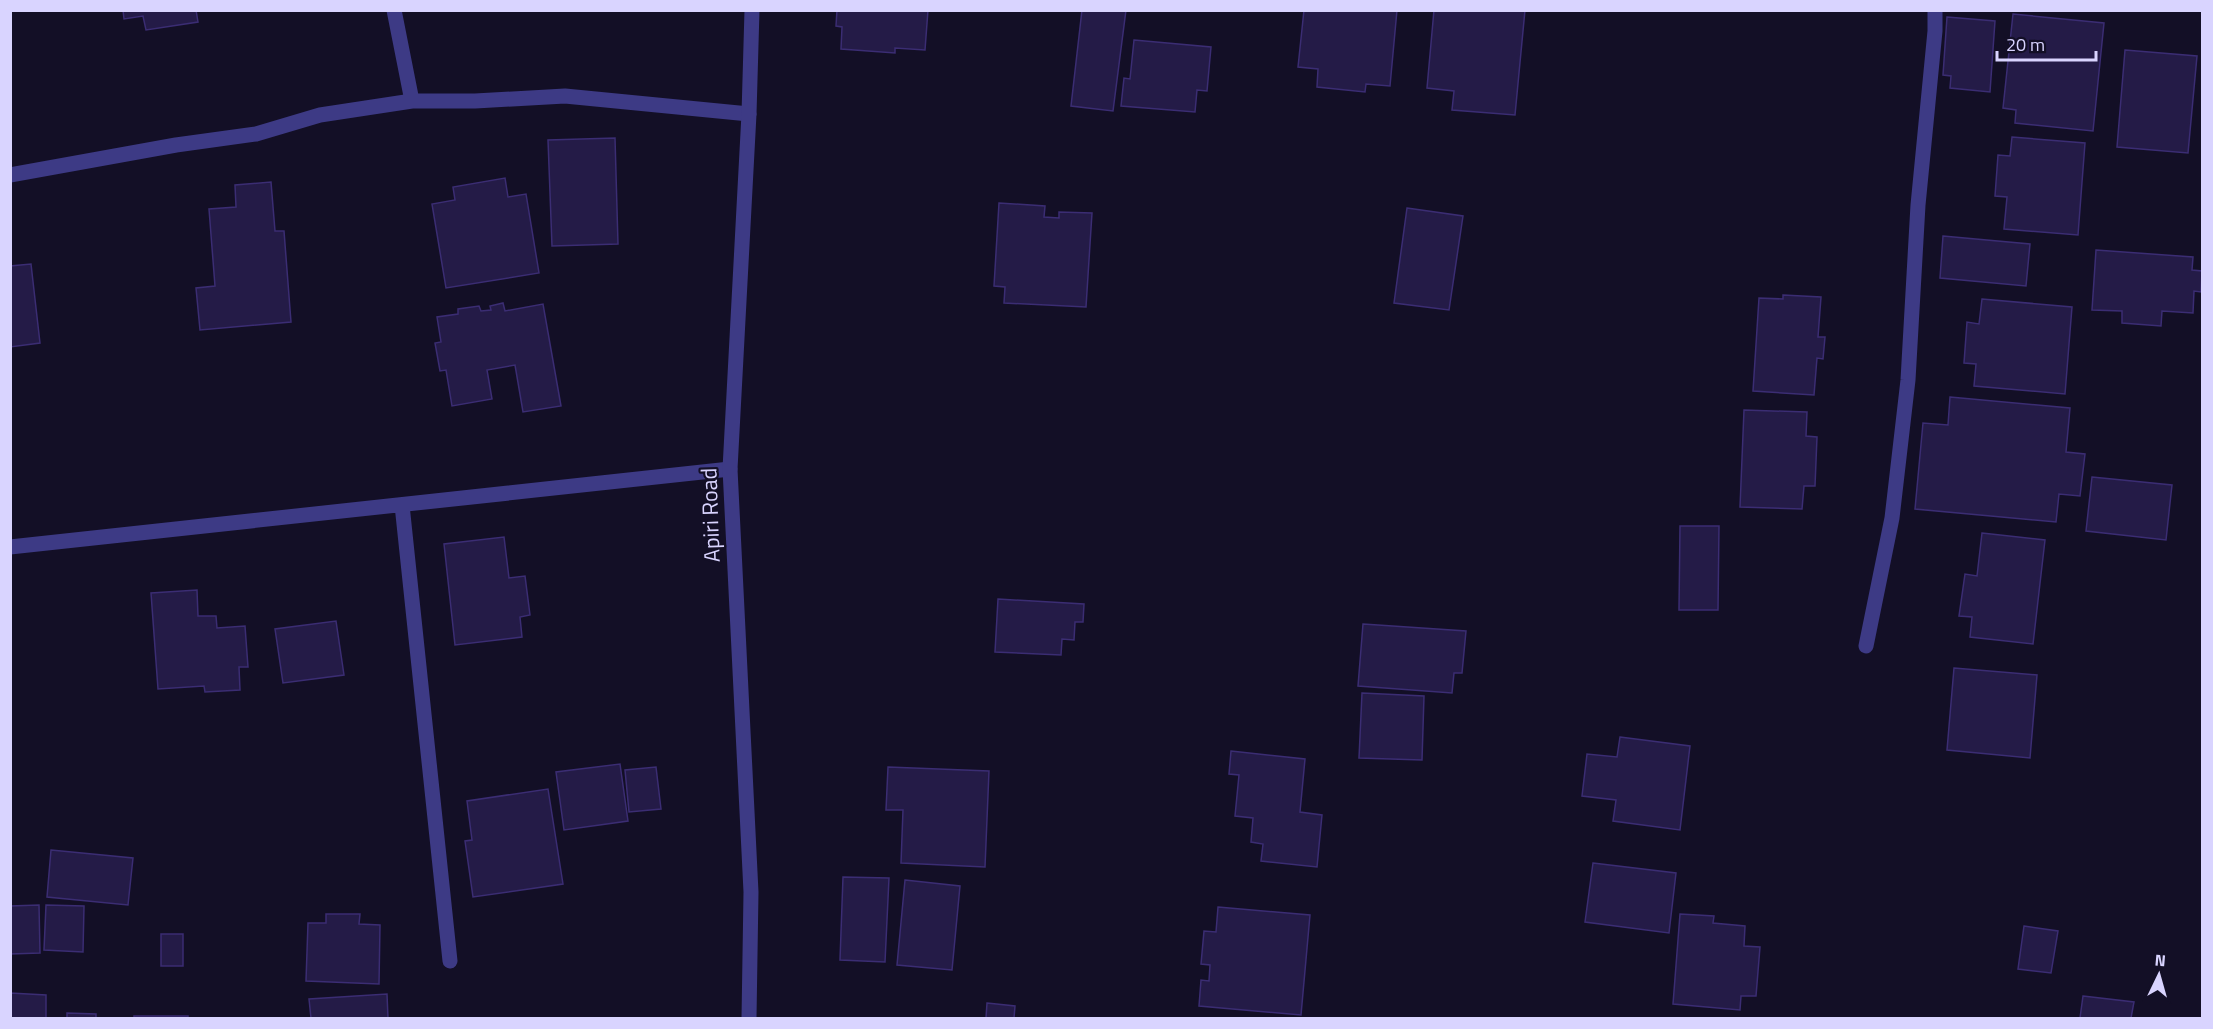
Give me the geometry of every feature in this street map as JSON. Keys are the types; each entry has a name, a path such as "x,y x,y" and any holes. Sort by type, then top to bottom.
{"street":[{"path":"394,10 412,101"},
{"name":"Apiri Road","path":"749,1018 751,892 730,469 749,114 752,10"},
{"path":"1866,646 1892,518 1908,380 1918,205 1935,31 1935,10"},
{"path":"10,175 176,145 256,134 320,115 412,101 475,101 565,96 749,114"},
{"path":"10,547 730,469"},
{"path":"402,505 450,961"}],"building":[{"path":"123,10 196,10 198,22 146,30 143,16 124,19"},
{"path":"837,10 928,10 925,50 895,48 895,53 841,49 842,27 836,26"},
{"path":"1082,10 1126,10 1113,111 1071,106"},
{"path":"1304,10 1397,10 1390,86 1366,84 1365,92 1317,87 1318,69 1298,67"},
{"path":"1434,10 1525,10 1515,115 1452,110 1454,91 1427,88"},
{"path":"2013,14 2104,23 2093,131 2015,123 2016,110 2003,108"},
{"path":"1947,17 1995,21 1990,92 1950,88 1951,76 1943,75"},
{"path":"1134,40 1211,47 1207,91 1197,90 1195,112 1121,106 1124,78 1130,79"},
{"path":"2125,50 2197,56 2188,153 2117,147"},
{"path":"2012,137 2085,143 2078,235 2004,229 2007,197 1995,196 1998,155 2010,156"},
{"path":"615,138 618,244 552,246 548,140"},
{"path":"505,178 508,197 526,194 539,273 446,288 432,204 455,200 453,187"},
{"path":"271,182 275,231 284,231 291,322 200,330 196,288 215,286 209,209 236,207 235,185"},
{"path":"999,203 1045,206 1044,217 1059,218 1059,212 1092,213 1086,307 1004,303 1005,287 994,286"},
{"path":"1407,208 1463,216 1449,310 1394,303"},
{"path":"1943,236 2030,244 2026,286 1940,278"},
{"path":"2096,250 2193,257 2192,270 2202,271 2201,292 2194,291 2193,313 2162,311 2161,326 2122,323 2122,311 2092,310"},
{"path":"31,264 40,343 10,347 10,266"},
{"path":"1783,295 1821,297 1818,337 1825,337 1823,359 1817,358 1814,395 1753,391 1759,298 1783,299"},
{"path":"1982,299 2072,307 2065,394 1974,386 1976,364 1964,363 1967,322 1979,324"},
{"path":"503,303 505,311 543,304 561,406 523,412 515,365 487,370 492,399 452,406 446,370 440,371 435,343 441,342 437,317 458,314 458,309 479,306 481,311 491,310 490,306"},
{"path":"1950,397 2070,408 2066,452 2085,454 2080,496 2059,494 2056,522 1915,509 1923,423 1948,425"},
{"path":"1744,410 1807,412 1806,436 1817,437 1815,486 1804,486 1802,509 1740,507"},
{"path":"2092,477 2172,485 2166,540 2086,531"},
{"path":"1680,526 1719,526 1718,610 1679,610"},
{"path":"1982,533 2045,540 2033,644 1970,637 1972,617 1959,616 1965,574 1977,576"},
{"path":"504,537 509,578 525,576 530,615 520,617 522,637 455,645 444,544"},
{"path":"197,590 198,616 216,616 217,628 245,626 248,667 239,667 240,690 205,692 204,686 158,689 151,593"},
{"path":"998,599 1084,604 1083,622 1075,622 1074,640 1062,639 1061,655 995,652"},
{"path":"336,621 344,675 283,683 275,629"},
{"path":"1363,624 1466,631 1462,673 1454,673 1452,693 1358,686"},
{"path":"1954,668 2037,675 2030,758 1947,750"},
{"path":"1362,693 1424,696 1422,760 1359,758"},
{"path":"1620,737 1690,746 1680,830 1613,821 1616,800 1582,796 1587,754 1617,757"},
{"path":"1231,751 1305,759 1300,812 1322,815 1317,867 1261,861 1263,844 1251,842 1253,818 1235,816 1239,775 1229,774"},
{"path":"620,764 628,821 564,830 556,772"},
{"path":"656,767 661,809 629,812 625,770"},
{"path":"888,767 989,771 985,867 901,863 903,810 886,810"},
{"path":"548,789 563,884 473,897 465,841 472,840 467,801"},
{"path":"51,850 133,858 128,905 47,897"},
{"path":"1593,863 1676,873 1669,933 1585,922"},
{"path":"843,877 889,878 885,962 840,960"},
{"path":"905,880 960,886 952,970 897,965"},
{"path":"39,905 40,953 10,954 10,906"},
{"path":"46,905 84,906 83,952 44,950"},
{"path":"1218,907 1310,915 1301,1015 1199,1006 1201,980 1209,981 1210,965 1201,964 1204,931 1216,932"},
{"path":"326,914 360,914 359,924 380,925 379,984 306,981 308,923 326,923"},
{"path":"1680,914 1714,916 1713,923 1745,926 1744,946 1760,947 1756,996 1741,996 1740,1010 1673,1004"},
{"path":"2024,926 2058,931 2051,973 2018,969"},
{"path":"161,934 183,934 183,966 161,966"},
{"path":"10,993 46,995 46,1018 10,1018"},
{"path":"387,994 388,1018 311,1018 309,999"},
{"path":"2083,996 2134,1002 2131,1018 2080,1018"},
{"path":"987,1003 1015,1006 1014,1018 986,1018"},
{"path":"67,1013 96,1014 96,1018 67,1018"},
{"path":"134,1016 188,1016 188,1018 134,1018"}]}
